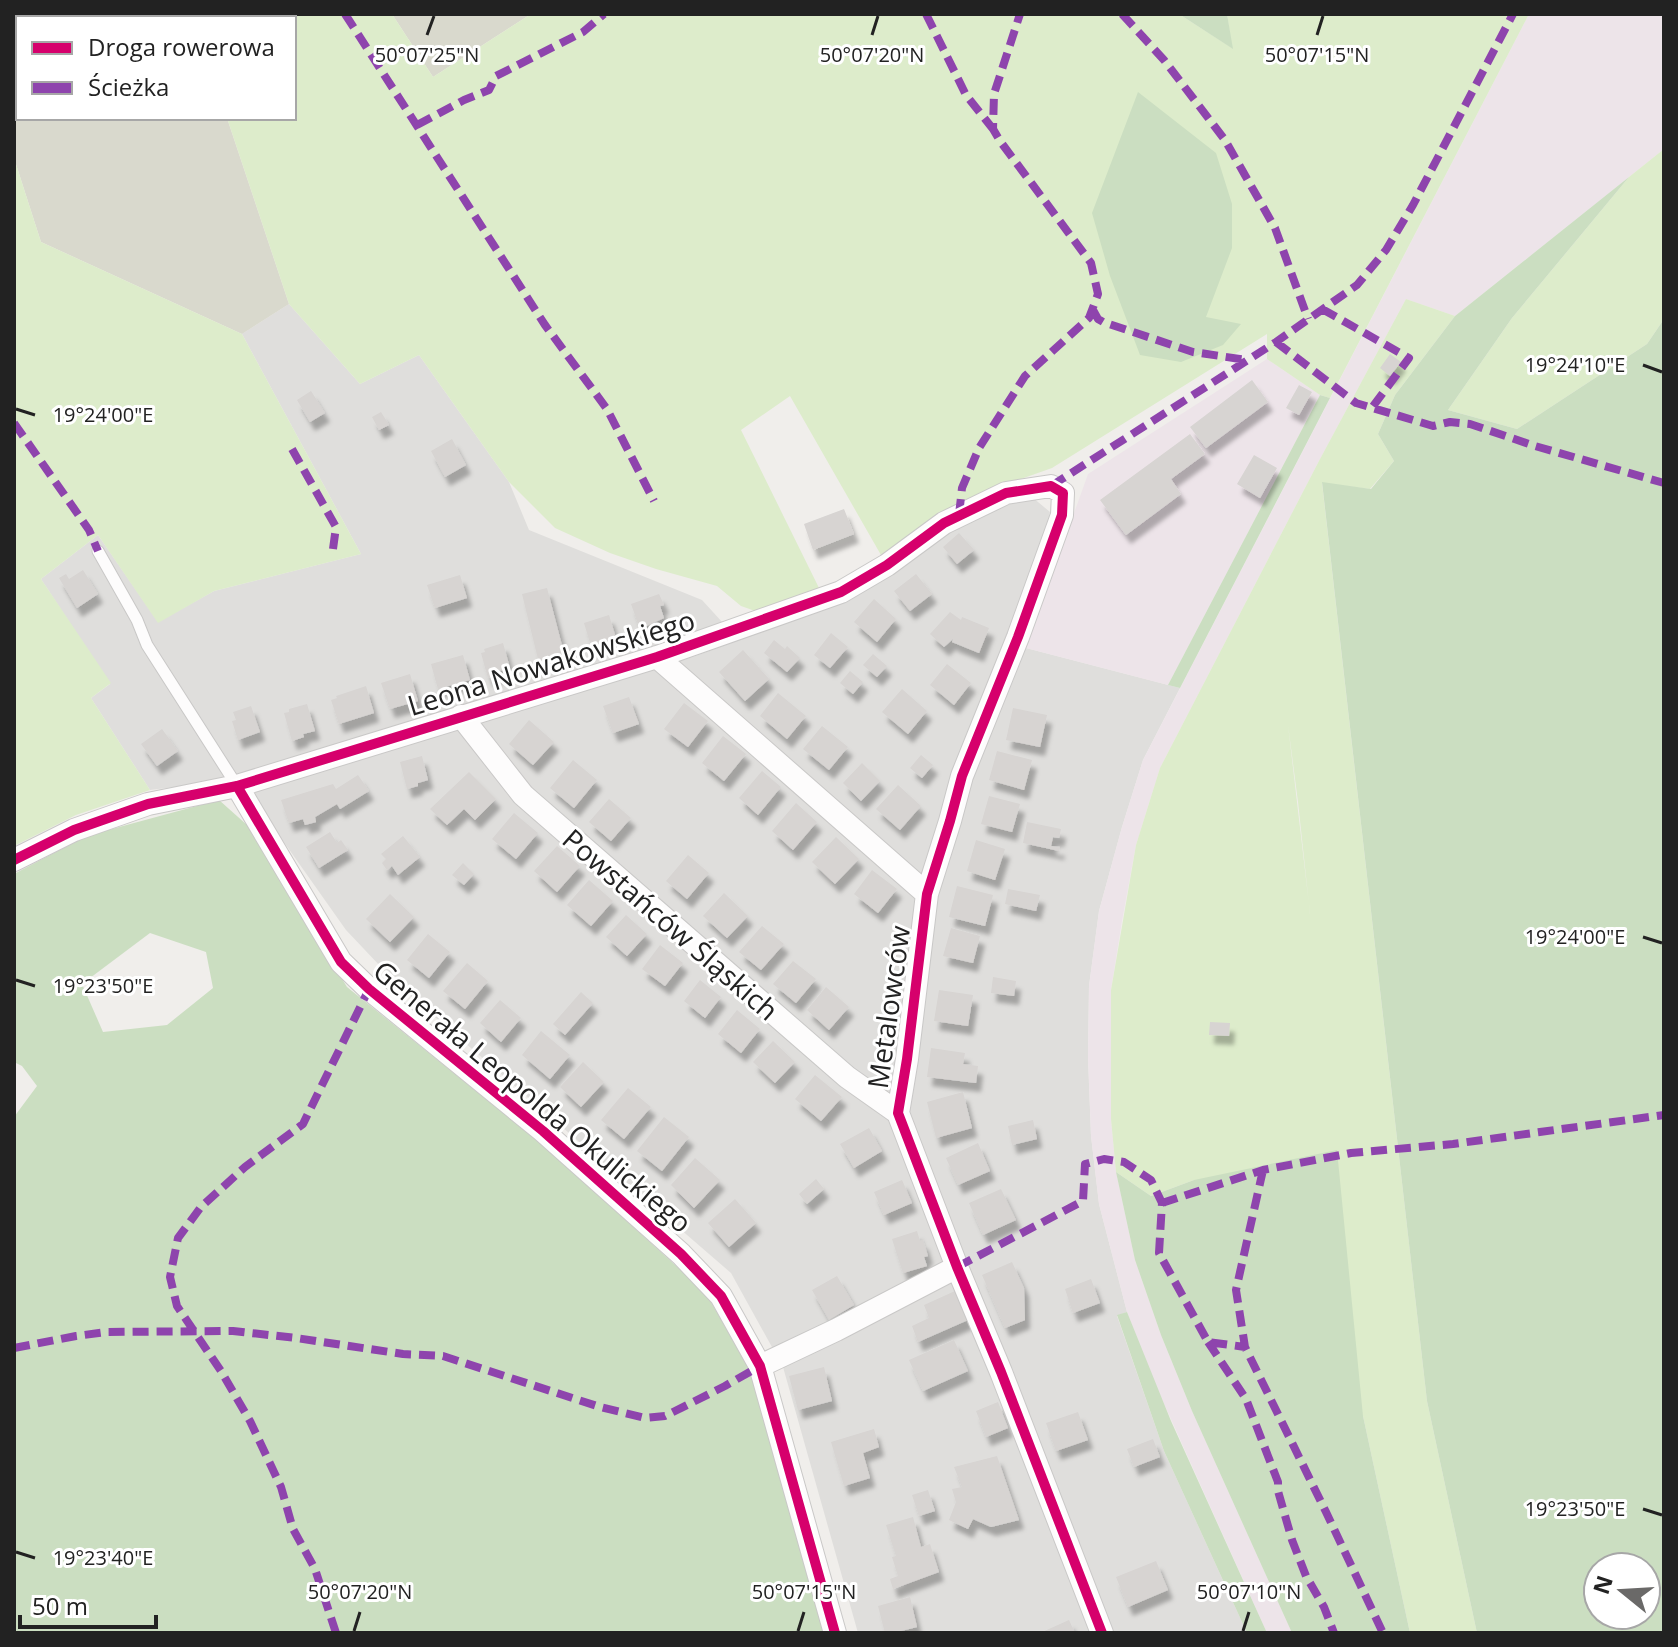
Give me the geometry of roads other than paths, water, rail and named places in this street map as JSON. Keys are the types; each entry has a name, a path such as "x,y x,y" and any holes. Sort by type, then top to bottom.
{"street":[{"name":"Leona Nowakowskiego","path":"14,860 74,830 148,804 237,786 657,657 841,592 887,565 944,523 1006,493 1051,486 1063,493 1062,515"},
{"name":"Metalowców","path":"1062,515 1018,637 962,776 927,894 898,1113 1102,1633"},
{"path":"657,657 927,894"},
{"name":"Powstańców Śląskich","path":"461,716 523,795 847,1077 898,1113"},
{"name":"Generała Leopolda Okulickiego","path":"237,786 341,962 369,989 543,1131 681,1254 721,1296 760,1366 835,1633"},
{"path":"760,1366 957,1267"}],"lane":[{"path":"98,551 137,620 147,645 237,786"}]}
